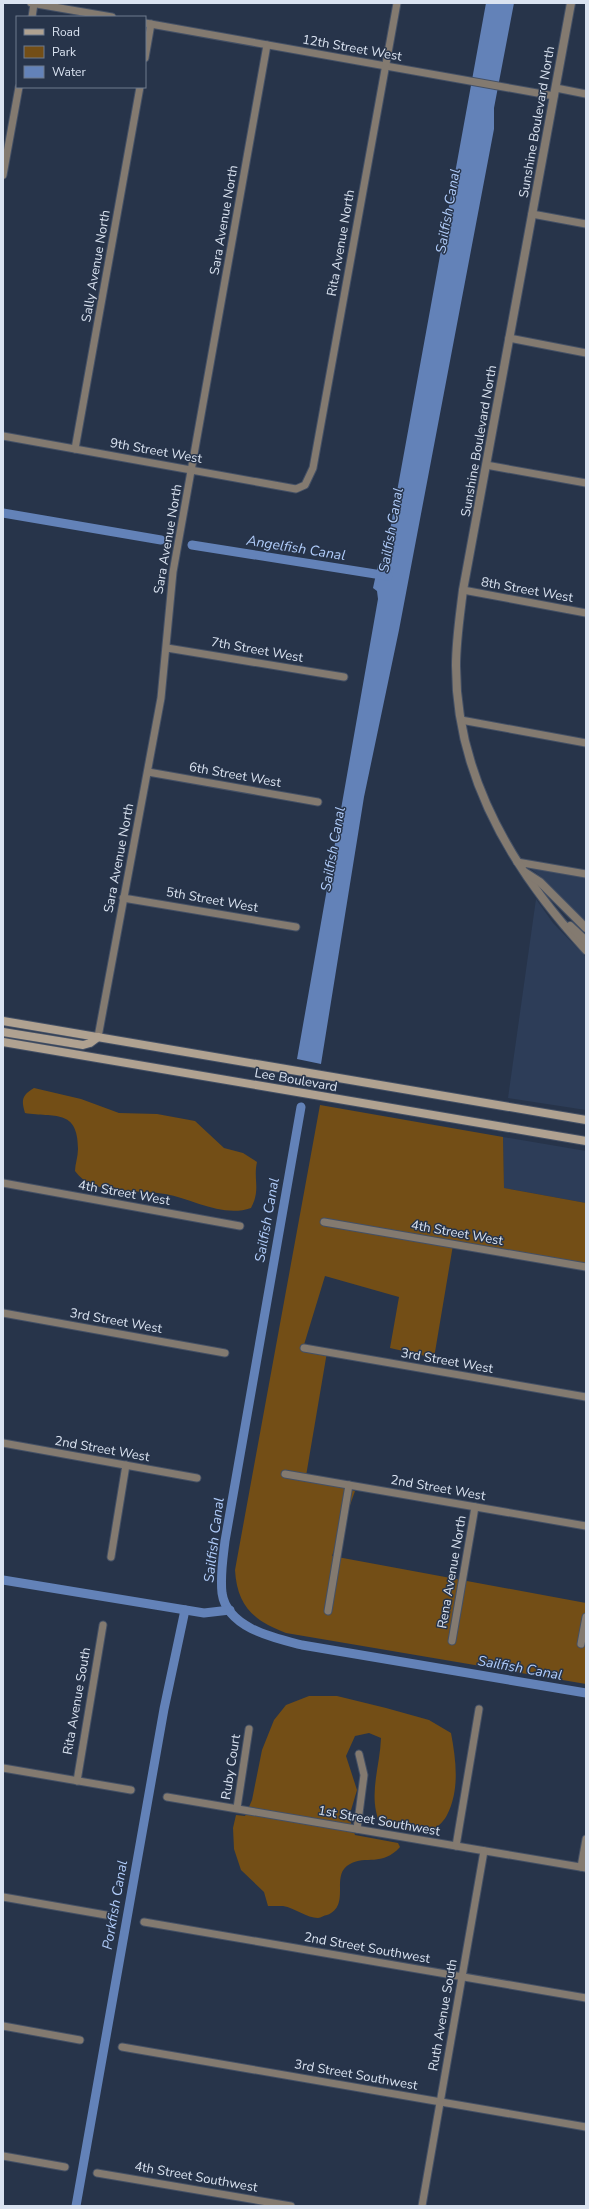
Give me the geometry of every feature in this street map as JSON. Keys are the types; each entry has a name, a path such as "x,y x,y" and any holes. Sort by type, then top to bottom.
{"main road":[{"name":"Lee Boulevard","path":"3,1021 586,1120"},
{"path":"3,1032 83,1044 90,1043 98,1037"},
{"name":"Lee Boulevard","path":"3,1042 586,1140"}],"street":[{"path":"32,16 33,3 106,16"},
{"name":"Rita Avenue North","path":"305,485 313,468 397,3"},
{"name":"Sunshine Boulevard North","path":"571,3 463,590 458,625 456,666 465,745 480,790 498,830 534,889 558,920 586,950"},
{"name":"12th Street West","path":"148,24 516,89 586,94"},
{"path":"146,47 148,24"},
{"name":"Sara Avenue North","path":"98,1037 161,698 167,648 170,596 267,45"},
{"path":"3,175 19,88"},
{"name":"Sally Avenue North","path":"75,449 140,88"},
{"path":"532,214 586,224"},
{"path":"510,338 586,353"},
{"name":"9th Street West","path":"3,436 296,489 305,485"},
{"path":"486,465 586,483"},
{"name":"8th Street West","path":"463,590 586,613"},
{"name":"7th Street West","path":"167,648 344,677"},
{"path":"461,720 586,743"},
{"name":"6th Street West","path":"148,772 318,802"},
{"path":"517,862 586,874"},
{"name":"Sunshine Boulevard North","path":"525,872 540,882 586,928"},
{"name":"5th Street West","path":"123,898 296,927"},
{"path":"558,920 571,926 586,941"},
{"name":"4th Street West","path":"3,1183 240,1226"},
{"name":"4th Street West","path":"324,1222 586,1267"},
{"name":"3rd Street West","path":"3,1313 225,1353"},
{"name":"3rd Street West","path":"304,1348 586,1397"},
{"name":"2nd Street West","path":"3,1443 197,1478"},
{"path":"111,1557 126,1465"},
{"name":"2nd Street West","path":"285,1474 586,1526"},
{"path":"328,1611 350,1485"},
{"name":"Rena Avenue North","path":"452,1641 475,1507"},
{"path":"581,1644 586,1617"},
{"name":"Rita Avenue South","path":"77,1781 102,1625"},
{"path":"456,1846 480,1709"},
{"name":"Ruby Court","path":"237,1808 249,1729"},
{"path":"357,1829 364,1775 360,1754"},
{"path":"3,1768 131,1790"},
{"name":"1st Street Southwest","path":"167,1796 583,1868"},
{"path":"583,1868 586,1839"},
{"name":"Ruth Avenue South","path":"422,2206 484,1851"},
{"path":"3,1897 106,1915"},
{"name":"2nd Street Southwest","path":"144,1922 586,1998"},
{"path":"3,2026 80,2040"},
{"name":"3rd Street Southwest","path":"122,2047 586,2127"},
{"path":"3,2156 65,2167"},
{"name":"4th Street Southwest","path":"97,2173 291,2206"}],"shaded area":[{"path":"527,866 586,877 586,922 543,878"},
{"path":"536,899 553,923 586,957 586,1110 508,1098"},
{"path":"503,1137 586,1151 586,1203 504,1188"}],"green space":[{"path":"34,1088 81,1099 119,1113 157,1114 195,1121 224,1148 243,1153 257,1162 256,1195 251,1208 230,1211 208,1207 176,1196 116,1190 92,1184 83,1179 75,1171 78,1152 77,1136 74,1127 69,1121 55,1116 25,1113 23,1105 24,1098 27,1093"},
{"path":"320,1105 503,1137 504,1188 586,1203 586,1267 453,1245 434,1358 390,1348 399,1297 325,1276 303,1348 327,1352 306,1476 355,1491 332,1556 586,1603 586,1684 286,1633 256,1617 244,1603 239,1593 236,1583 235,1570"},
{"path":"309,1696 337,1696 429,1720 451,1733 456,1775 454,1795 451,1805 445,1819 435,1829 407,1830 381,1826 375,1804 375,1782 381,1738 369,1733 355,1736 346,1756 357,1790 349,1817 355,1835 398,1843 400,1847 387,1857 374,1860 362,1860 350,1864 344,1869 341,1875 340,1897 338,1904 334,1910 327,1915 318,1918 314,1918 283,1906 268,1906 264,1892 241,1870 234,1849 233,1828 236,1815 245,1816 252,1800 262,1750 274,1720 286,1705"}],"water":[{"path":"486,3 514,3 494,108 494,129 399,630 364,797 321,1064 297,1059 378,599 377,591 373,588 378,565 384,559 386,552"}],"waterway":[{"name":"Angelfish Canal","path":"3,513 161,540"},
{"name":"Angelfish Canal","path":"192,545 388,576"},
{"name":"Sailfish Canal","path":"301,1107 225,1541 221,1580 222,1593 226,1605 233,1615 253,1630 278,1639 302,1645 586,1693"},
{"path":"3,1580 204,1613 230,1610"},
{"name":"Porkfish Canal","path":"76,2206 164,1709 185,1610"}]}
